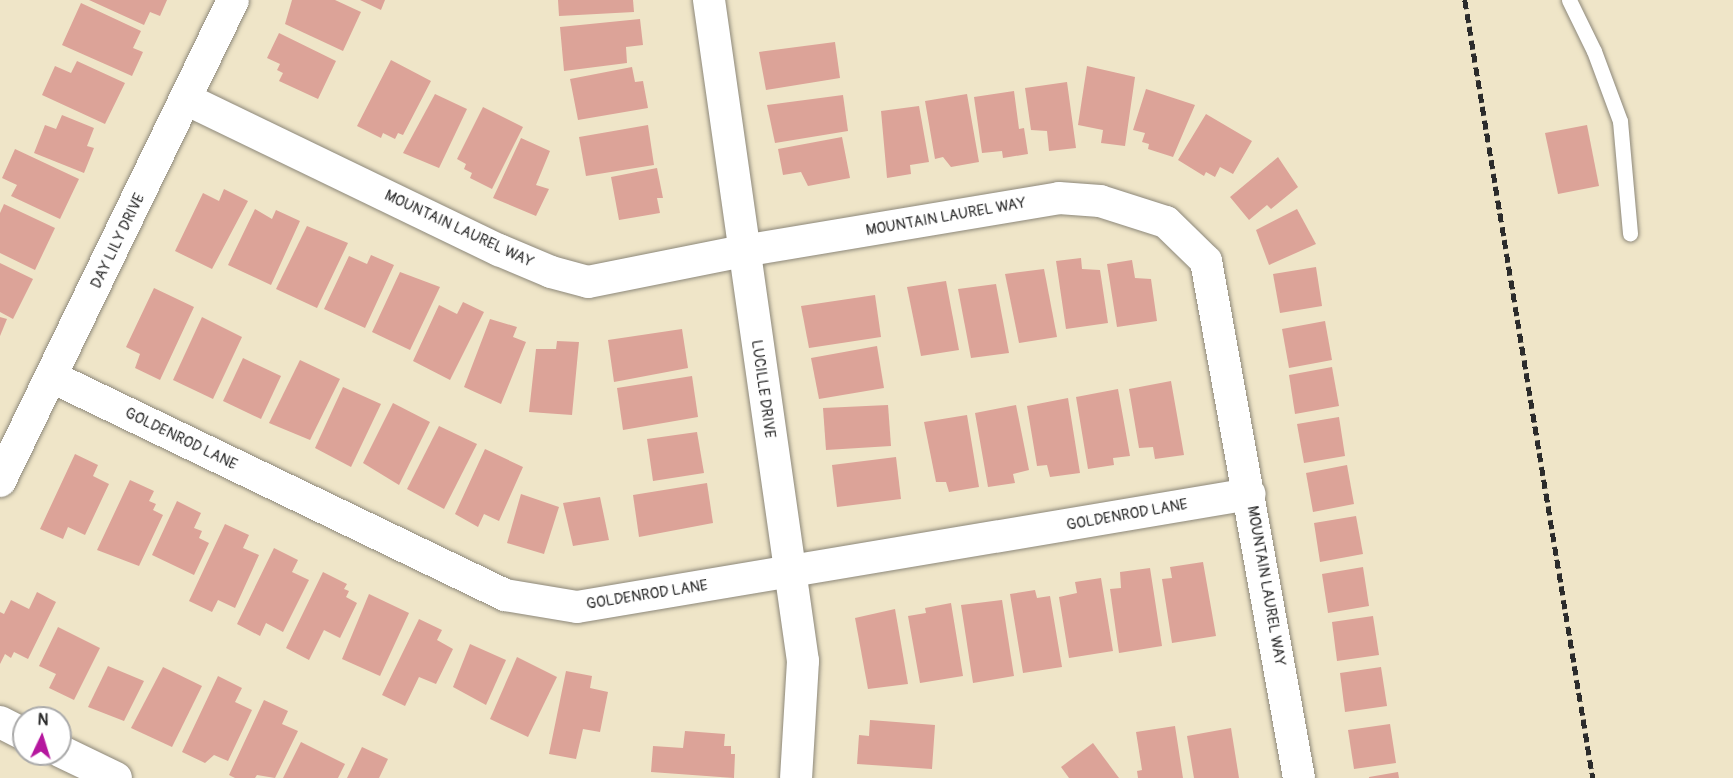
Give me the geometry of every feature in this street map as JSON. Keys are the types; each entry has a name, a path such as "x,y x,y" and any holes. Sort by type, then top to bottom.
{"street":[{"name":"DAY LILY DRIVE","path":"0,481 233,0"},
{"name":"LUCILLE DRIVE","path":"709,0 803,661 796,778"},
{"name":"MOUNTAIN LAUREL WAY","path":"186,99 499,250 551,272 588,282 743,251 1059,198 1100,201 1166,222 1206,261 1250,494 1299,778"},
{"name":"GOLDENROD LANE","path":"52,377 505,595 577,607 1250,494"},
{"path":"72,757 116,778"}],"lane":[{"path":"1569,0 1594,51 1620,121 1630,234"}],"building":[{"path":"89,0 167,0 160,16 150,12 144,25"},
{"path":"292,0 335,0 361,12 343,51 285,24"},
{"path":"360,0 385,0 381,10"},
{"path":"558,0 633,0 634,12 559,16"},
{"path":"81,3 141,31 133,48 143,52 132,76 62,45"},
{"path":"640,19 643,45 626,47 627,63 564,71 560,27"},
{"path":"279,33 336,61 318,99 279,81 283,73 277,70 280,64 267,58"},
{"path":"835,42 840,78 766,90 759,52"},
{"path":"391,60 431,81 403,135 398,133 395,139 383,133 381,138 357,126"},
{"path":"77,61 125,83 105,124 42,95 55,66 71,73"},
{"path":"1087,66 1135,77 1125,146 1101,143 1103,130 1078,125"},
{"path":"632,67 635,82 643,81 648,108 578,120 570,79"},
{"path":"1067,82 1076,148 1049,151 1047,131 1031,130 1025,88"},
{"path":"1146,89 1195,105 1173,157 1148,149 1149,144 1142,142 1145,133 1133,130"},
{"path":"1014,91 1019,129 1024,128 1028,154 1003,158 1002,151 982,153 974,97"},
{"path":"435,94 467,109 439,168 403,153"},
{"path":"967,94 979,162 951,167 943,157 935,159 925,101"},
{"path":"843,95 848,131 775,143 767,105"},
{"path":"919,106 929,162 910,165 911,174 887,178 881,111"},
{"path":"483,107 523,127 492,189 470,178 472,173 464,169 466,164 457,159"},
{"path":"1206,114 1252,141 1233,174 1220,167 1215,177 1206,172 1204,176 1178,160"},
{"path":"62,115 94,128 87,146 94,148 84,173 34,153 45,125 56,129"},
{"path":"648,125 654,165 586,176 579,137"},
{"path":"1587,125 1599,186 1558,194 1545,133"},
{"path":"842,137 850,178 808,186 801,172 783,175 778,149"},
{"path":"521,138 550,151 536,185 549,189 536,216 493,198"},
{"path":"15,149 79,179 60,219 11,196 17,185 2,178"},
{"path":"1278,157 1298,187 1271,209 1267,205 1249,220 1230,197"},
{"path":"657,168 663,198 657,198 660,213 619,220 611,177"},
{"path":"224,189 248,201 212,269 175,251 203,193 219,201"},
{"path":"4,204 55,228 35,270 0,253 0,213"},
{"path":"255,209 272,219 276,210 300,221 271,285 228,265"},
{"path":"1297,209 1316,244 1269,265 1256,230"},
{"path":"307,226 348,243 317,308 276,289"},
{"path":"371,255 394,265 365,328 324,309 349,256 367,264"},
{"path":"1081,258 1082,269 1100,270 1108,323 1066,329 1056,261"},
{"path":"1132,260 1135,278 1151,279 1157,321 1117,327 1107,264"},
{"path":"0,263 33,279 13,319 0,312"},
{"path":"1316,267 1322,306 1280,313 1273,274"},
{"path":"1044,269 1057,337 1019,343 1005,274"},
{"path":"400,272 440,287 410,350 372,332"},
{"path":"946,281 959,350 921,356 907,287"},
{"path":"996,284 1009,353 971,358 958,289"},
{"path":"154,288 194,307 160,380 135,368 140,354 126,347"},
{"path":"875,295 881,337 809,348 801,306"},
{"path":"463,302 484,312 450,380 413,361 439,305 457,314"},
{"path":"0,317 7,319 0,336"},
{"path":"202,317 242,337 213,399 173,380"},
{"path":"490,319 517,327 513,337 526,342 501,404 464,387"},
{"path":"1325,321 1332,360 1289,368 1282,329"},
{"path":"682,329 688,368 614,382 608,340"},
{"path":"557,341 579,342 572,415 529,412 536,349 556,349"},
{"path":"877,346 884,388 819,399 811,358"},
{"path":"243,358 281,376 261,419 223,401"},
{"path":"300,360 340,379 310,440 269,423"},
{"path":"1332,367 1339,406 1295,414 1289,375"},
{"path":"692,376 698,417 623,430 617,388"},
{"path":"1171,381 1184,455 1155,459 1153,447 1139,448 1129,389"},
{"path":"343,387 381,404 351,467 315,448"},
{"path":"1118,389 1130,456 1113,458 1114,465 1088,469 1076,397"},
{"path":"1068,398 1080,473 1050,477 1047,465 1037,466 1027,406"},
{"path":"393,403 430,422 399,485 363,463"},
{"path":"888,405 891,446 826,450 823,408"},
{"path":"1016,405 1029,470 1013,474 1015,483 988,487 975,413"},
{"path":"967,415 979,487 949,492 946,482 936,482 924,422"},
{"path":"1339,417 1345,456 1304,463 1297,424"},
{"path":"439,426 477,444 444,509 407,489"},
{"path":"697,432 704,473 653,481 647,439"},
{"path":"485,449 523,467 499,521 484,514 478,527 455,514"},
{"path":"75,454 98,465 93,476 109,484 85,535 68,527 63,539 40,529"},
{"path":"896,457 901,499 837,507 832,465"},
{"path":"1347,465 1354,504 1313,512 1306,473"},
{"path":"130,480 154,491 149,501 156,504 153,510 163,515 139,566 97,550"},
{"path":"707,483 713,523 639,537 633,495"},
{"path":"521,494 559,507 544,554 507,543"},
{"path":"600,497 609,540 573,546 563,503"},
{"path":"177,501 201,513 194,528 202,531 199,538 209,543 194,575 152,555"},
{"path":"1356,516 1363,554 1320,562 1314,523"},
{"path":"225,524 249,535 243,548 259,555 235,608 218,600 212,612 189,601"},
{"path":"274,548 298,560 292,572 309,580 283,632 266,623 260,636 237,624"},
{"path":"1203,562 1216,636 1172,643 1162,579 1172,578 1170,567"},
{"path":"1363,567 1369,606 1328,613 1322,574"},
{"path":"1150,568 1162,646 1119,653 1110,589 1121,588 1120,572"},
{"path":"323,572 347,584 344,589 349,591 346,597 357,603 340,638 324,630 309,660 286,648"},
{"path":"1101,578 1113,651 1069,658 1059,597 1077,593 1075,582"},
{"path":"1035,590 1037,598 1050,596 1062,667 1023,673 1010,594"},
{"path":"37,592 56,602 28,659 14,652 11,658 5,654 0,664 0,612 4,614 11,600 29,609"},
{"path":"369,594 409,613 380,676 342,659"},
{"path":"1002,600 1014,676 973,683 961,605"},
{"path":"951,603 963,676 920,683 908,616 926,613 925,608"},
{"path":"895,609 908,684 868,689 855,618"},
{"path":"1373,616 1379,655 1337,661 1332,622"},
{"path":"419,619 442,630 437,640 453,649 436,684 419,677 405,706 382,695"},
{"path":"58,627 100,648 74,700 49,688 56,674 39,666"},
{"path":"470,644 506,660 486,705 453,687"},
{"path":"517,657 557,677 528,737 490,719"},
{"path":"108,666 144,681 124,721 88,707"},
{"path":"163,667 202,686 172,747 131,728"},
{"path":"1381,667 1387,706 1345,712 1340,673"},
{"path":"566,671 592,676 590,688 608,692 600,732 583,729 576,759 549,754"},
{"path":"218,676 242,688 235,702 252,710 228,761 214,755 205,763 182,752"},
{"path":"264,700 288,711 282,724 298,731 275,778 257,775 255,778 235,778 229,775"},
{"path":"870,720 935,725 932,769 857,764 859,735 869,736"},
{"path":"1390,724 1396,763 1354,769 1348,730"},
{"path":"1175,726 1183,778 1138,778 1137,771 1142,770 1136,732"},
{"path":"1231,728 1239,778 1194,778 1187,736"},
{"path":"685,731 725,734 724,746 731,746 731,754 735,754 734,778 651,772 653,746 683,748"},
{"path":"301,742 345,764 338,778 283,778"},
{"path":"1093,743 1119,778 1069,778 1061,767"},
{"path":"362,747 388,759 379,778 347,778"},
{"path":"1398,772 1399,778 1369,778 1369,777"}],"railway":[{"path":"1465,0 1593,778"}]}
